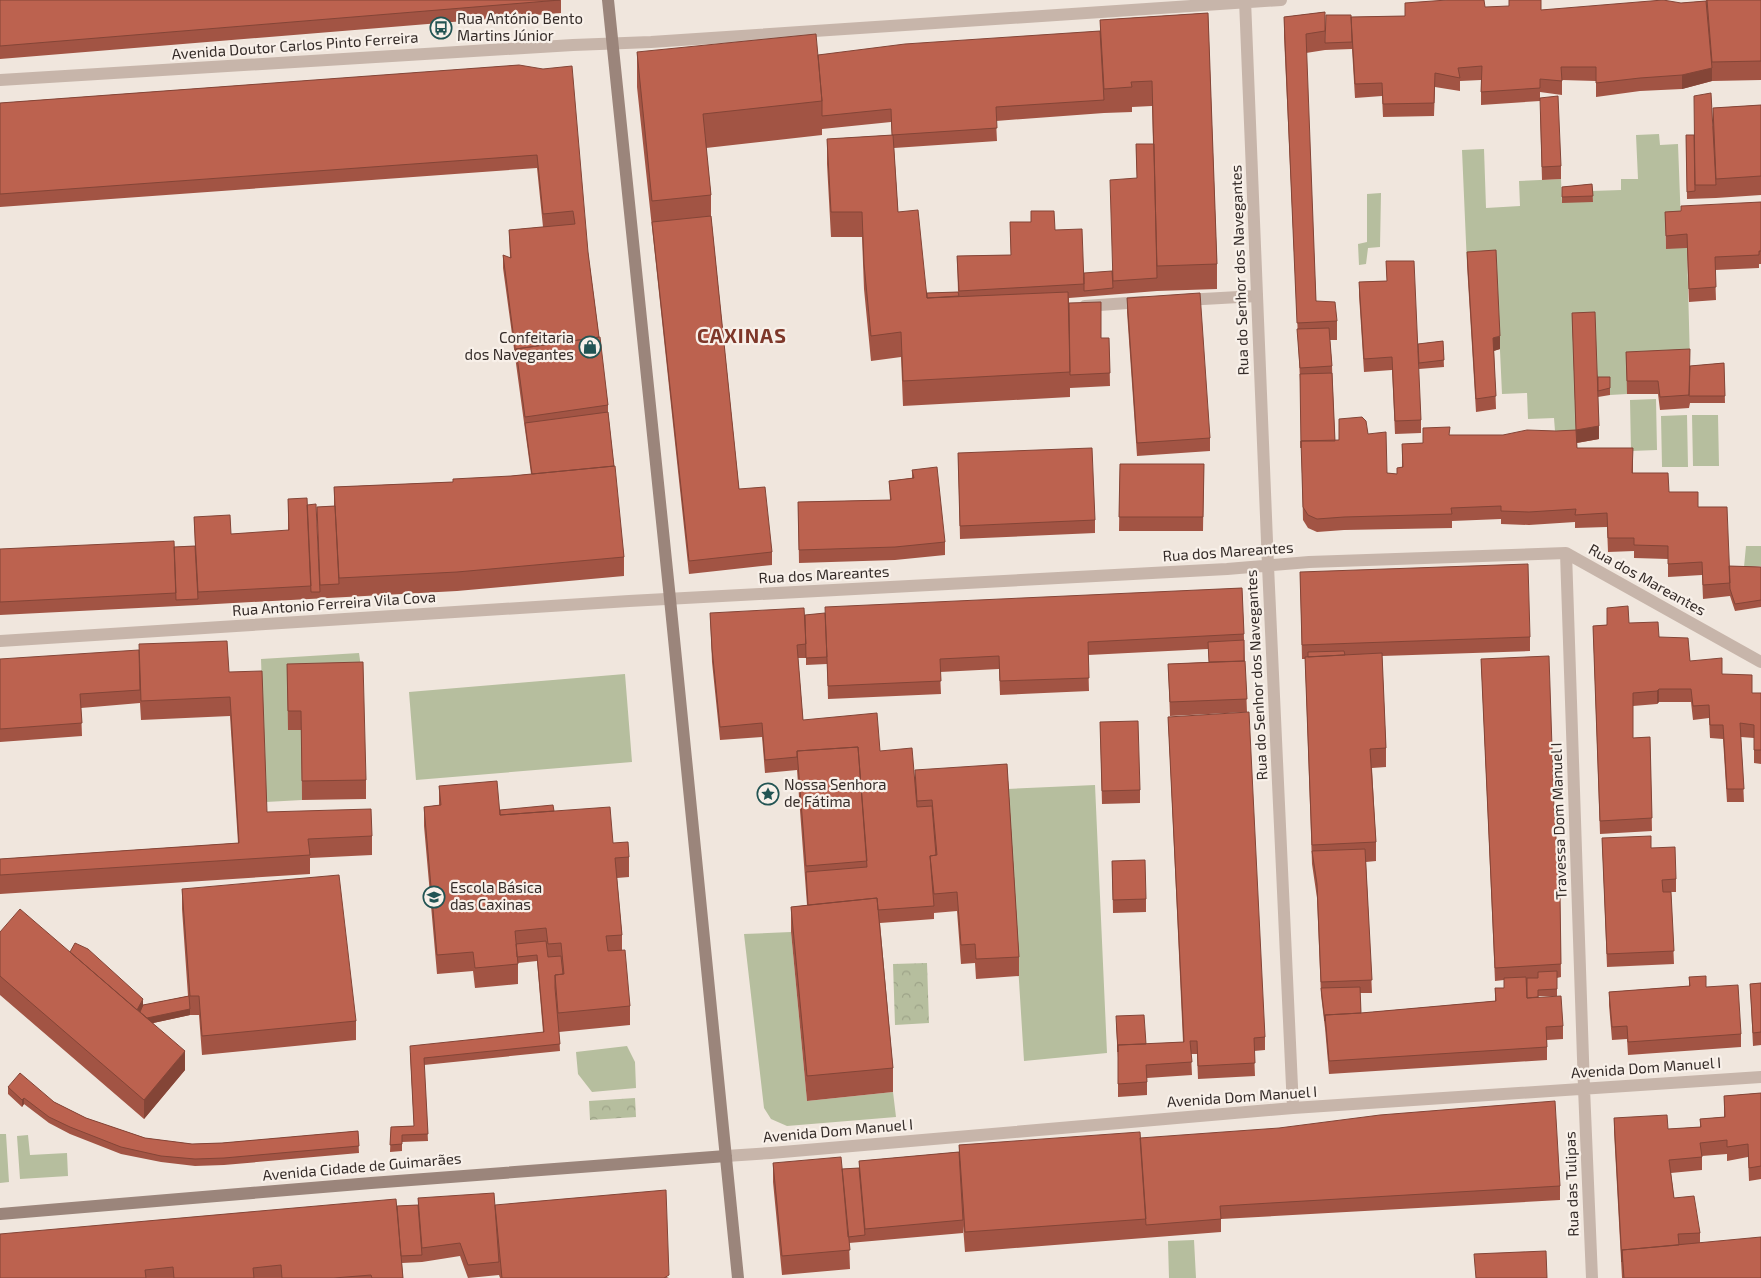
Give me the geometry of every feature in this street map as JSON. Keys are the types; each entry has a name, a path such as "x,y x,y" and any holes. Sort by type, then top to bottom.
{"main road":[{"path":"608,0 738,1278"},
{"name":"Avenida Cidade de Guimarães","path":"0,1214 726,1156"}],"street":[{"name":"Avenida Doutor Carlos Pinto Ferreira","path":"0,80 1281,0"},
{"name":"Rua do Senhor dos Navegantes","path":"1245,1 1292,1108"},
{"path":"1176,300 1257,296"},
{"path":"1070,306 1157,302"},
{"name":"Rua dos Mareantes","path":"670,599 1268,566 1309,562 1566,553 1761,662"},
{"name":"Travessa Dom Manuel I","path":"1566,553 1584,1088"},
{"name":"Rua Antonio Ferreira Vila Cova","path":"0,641 670,599"},
{"name":"Avenida Dom Manuel I","path":"726,1156 771,1154 1292,1108 1761,1077"},
{"name":"Rua das Tulipas","path":"1584,1088 1592,1278"}],"green space":[{"path":"1659,134 1660,145 1678,144 1681,224 1665,225 1666,248 1687,248 1690,362 1627,365 1627,394 1610,395 1610,384 1597,384 1576,443 1556,444 1554,418 1528,419 1527,393 1502,394 1496,264 1467,265 1462,150 1484,149 1486,208 1520,206 1519,181 1561,179 1562,203 1592,191 1621,190 1621,179 1638,179 1636,135"},
{"path":"1381,193 1380,247 1368,248 1366,264 1359,265 1358,244 1367,242 1367,194"},
{"path":"1656,399 1657,450 1631,451 1630,400"},
{"path":"1687,415 1688,467 1662,467 1661,416"},
{"path":"1692,415 1718,415 1719,466 1693,466"},
{"path":"1746,546 1761,546 1761,566 1744,567"},
{"path":"359,653 363,681 288,730 301,730 302,800 266,802 261,659"},
{"path":"625,674 632,762 416,780 409,692"},
{"path":"1095,785 1107,1053 1024,1061 1007,789"},
{"path":"791,932 807,1101 893,1092 896,1117 787,1126 771,1119 764,1108 744,934"},
{"path":"927,963 929,1023 895,1025 893,964"},
{"path":"627,1046 635,1062 636,1088 592,1092 578,1074 576,1052"},
{"path":"635,1098 636,1117 590,1120 589,1101"},
{"path":"0,1134 6,1134 9,1182 0,1183"},
{"path":"28,1135 30,1155 67,1153 68,1176 20,1179 17,1136"},
{"path":"1194,1240 1196,1278 1169,1278 1168,1241"}],"building":[{"path":"0,0 560,0 0,46"},
{"path":"1484,0 1485,7 1509,6 1509,0 1541,0 1541,10 1663,0 1681,3 1706,1 1712,68 1682,75 1596,83 1596,67 1561,67 1562,81 1540,79 1540,88 1481,92 1482,66 1458,68 1460,78 1435,73 1434,103 1383,104 1382,83 1355,84 1351,17 1405,16 1405,3"},
{"path":"1707,0 1761,0 1761,61 1712,62"},
{"path":"1325,12 1325,31 1306,34 1316,301 1335,302 1337,321 1297,323 1284,17"},
{"path":"1208,13 1217,264 1157,266 1152,81 1131,82 1132,87 1104,89 1100,20"},
{"path":"1326,15 1351,15 1352,42 1325,43"},
{"path":"1100,31 1104,100 996,107 997,128 892,135 891,109 822,116 818,55 905,44"},
{"path":"816,34 822,101 703,114 711,195 652,201 637,52"},
{"path":"519,65 543,69 572,66 588,252 599,337 516,349 516,355 503,255 511,258 509,230 575,224 573,211 543,214 537,155 0,194 0,103"},
{"path":"1711,93 1716,185 1695,185 1694,96"},
{"path":"1558,96 1561,166 1542,167 1540,98"},
{"path":"1761,105 1761,176 1716,179 1713,108"},
{"path":"893,135 898,212 918,210 927,298 1068,292 1070,372 903,381 901,332 871,336 864,264 862,212 831,212 827,139"},
{"path":"1686,135 1694,135 1695,191 1687,192"},
{"path":"1136,144 1154,144 1157,278 1113,281 1110,180 1137,178"},
{"path":"1592,184 1593,196 1562,197 1562,187"},
{"path":"1761,202 1761,251 1759,251 1759,255 1715,257 1716,287 1689,289 1687,234 1666,236 1665,212 1681,211 1681,206"},
{"path":"1031,211 1054,211 1055,230 1082,229 1084,284 959,291 957,256 1011,255 1010,222 1031,222"},
{"path":"711,216 739,489 765,487 772,552 689,561 652,222"},
{"path":"1496,250 1500,336 1493,338 1496,396 1476,399 1467,252"},
{"path":"1386,261 1414,261 1421,420 1395,421 1392,357 1364,359 1359,282 1387,281"},
{"path":"1112,271 1113,288 1084,291 1084,273"},
{"path":"958,292 959,296 927,298 927,293"},
{"path":"1200,293 1210,438 1137,443 1127,298"},
{"path":"1101,302 1101,338 1109,338 1110,373 1070,375 1069,303"},
{"path":"1595,312 1599,426 1576,430 1572,313"},
{"path":"1329,328 1332,366 1300,368 1297,329"},
{"path":"600,337 608,405 525,417 516,349"},
{"path":"1443,341 1444,360 1419,363 1418,344"},
{"path":"1690,349 1689,395 1660,397 1658,381 1627,381 1626,352"},
{"path":"1724,363 1725,396 1689,396 1690,366"},
{"path":"1332,373 1335,441 1301,441 1301,448 1300,374"},
{"path":"1598,377 1610,377 1610,388 1598,391"},
{"path":"608,412 614,466 532,474 525,423"},
{"path":"1362,417 1366,421 1368,434 1386,432 1387,473 1397,474 1397,468 1403,467 1402,444 1423,443 1423,428 1450,427 1449,435 1503,435 1527,430 1576,430 1577,448 1633,448 1632,473 1668,473 1669,492 1698,492 1698,507 1727,507 1730,583 1703,585 1702,562 1668,564 1668,546 1634,545 1634,538 1608,538 1607,513 1575,515 1576,509 1529,512 1501,511 1501,506 1451,508 1452,514 1317,519 1308,515 1303,507 1301,441 1339,440 1339,419"},
{"path":"1092,448 1095,520 960,526 958,453"},
{"path":"1120,464 1204,464 1203,517 1119,517"},
{"path":"615,466 624,557 457,572 339,578 334,487 453,482 453,479 511,476"},
{"path":"937,467 945,542 895,547 799,550 798,502 891,500 889,481 914,478 912,470"},
{"path":"307,498 311,586 198,592 194,517 230,515 231,534 289,530 288,499"},
{"path":"316,504 320,592 311,592 307,505"},
{"path":"335,506 339,584 320,585 317,507"},
{"path":"174,541 176,593 0,602 0,549"},
{"path":"195,546 198,599 176,600 174,547"},
{"path":"1528,564 1530,637 1302,645 1300,572"},
{"path":"1729,566 1761,567 1761,600 1735,604 1730,589"},
{"path":"1242,588 1244,634 1088,642 1089,678 1000,681 999,656 940,659 941,681 828,686 825,607"},
{"path":"1628,606 1629,623 1658,622 1659,637 1688,638 1690,661 1722,658 1722,674 1752,675 1752,693 1761,693 1761,750 1754,750 1754,725 1740,723 1744,789 1727,789 1723,725 1710,725 1709,705 1693,706 1691,689 1659,689 1657,691 1633,693 1633,738 1650,737 1652,818 1600,821 1593,626 1607,625 1607,608"},
{"path":"804,608 806,644 797,645 803,720 877,713 880,751 912,748 917,807 932,806 936,855 930,856 934,906 878,910 877,898 808,905 806,872 867,867 858,747 797,751 797,757 765,760 762,723 720,727 710,613"},
{"path":"825,613 827,657 806,658 805,615"},
{"path":"1244,640 1244,661 1209,662 1208,642"},
{"path":"227,641 229,672 262,671 267,812 371,809 372,836 308,839 310,855 0,875 0,859 239,843 230,697 141,701 139,644"},
{"path":"139,650 140,690 80,694 82,723 0,729 0,659"},
{"path":"1344,651 1345,655 1308,657 1308,652"},
{"path":"1382,653 1386,748 1370,749 1376,842 1312,845 1305,657"},
{"path":"1549,656 1554,808 1560,896 1561,964 1495,968 1481,659"},
{"path":"1245,661 1247,699 1170,702 1168,664"},
{"path":"363,662 366,780 302,781 301,711 288,711 287,664"},
{"path":"1249,712 1265,1037 1254,1038 1255,1063 1198,1066 1197,1041 1190,1041 1192,1062 1146,1065 1147,1082 1118,1084 1118,1045 1184,1042 1168,717"},
{"path":"1138,721 1140,790 1102,791 1100,722"},
{"path":"858,747 867,861 806,866 797,751"},
{"path":"1007,764 1019,957 976,959 975,944 961,945 957,892 934,894 930,856 937,855 932,800 917,801 915,770"},
{"path":"497,781 500,815 610,807 613,843 628,842 629,857 615,858 622,935 606,936 608,951 625,950 630,1006 558,1013 555,975 564,974 561,943 548,944 546,928 515,931 518,964 475,968 473,952 437,955 424,807 441,805 439,786"},
{"path":"553,805 554,811 500,815 500,810"},
{"path":"1651,836 1651,848 1675,847 1676,879 1662,880 1663,892 1671,892 1674,951 1607,954 1602,838"},
{"path":"1365,849 1372,980 1321,982 1317,884 1312,851"},
{"path":"1145,860 1146,899 1113,900 1112,861"},
{"path":"339,875 356,1021 202,1036 199,996 190,996 182,889"},
{"path":"877,898 893,1068 807,1076 791,907"},
{"path":"20,909 185,1051 144,1100 0,976 0,932"},
{"path":"546,941 548,957 561,956 563,974 555,975 560,1044 424,1058 428,1134 402,1135 402,1144 390,1145 391,1127 414,1126 410,1046 544,1032 537,955 517,957 516,944"},
{"path":"75,943 88,949 143,999 137,1010 70,952"},
{"path":"1557,971 1557,989 1538,990 1538,997 1527,998 1527,978 1538,978 1538,972"},
{"path":"1706,976 1706,987 1738,985 1741,1034 1628,1042 1627,1026 1612,1027 1609,992 1690,986 1689,977"},
{"path":"1526,977 1527,998 1561,996 1563,1026 1546,1027 1547,1047 1329,1061 1325,1015 1496,1001 1495,988 1504,988 1504,978"},
{"path":"1761,983 1761,1032 1753,1033 1750,984"},
{"path":"1360,987 1361,1013 1325,1015 1325,1021 1321,988"},
{"path":"189,996 190,1009 147,1018 140,1012 143,1005"},
{"path":"1144,1015 1146,1044 1118,1045 1118,1052 1116,1016"},
{"path":"20,1073 54,1102 86,1118 145,1138 192,1144 358,1131 359,1146 224,1158 195,1159 161,1156 121,1147 49,1117 24,1098 22,1100 8,1087"},
{"path":"1761,1093 1761,1166 1749,1168 1748,1144 1727,1147 1727,1140 1700,1143 1702,1157 1669,1160 1674,1198 1694,1196 1700,1233 1678,1234 1679,1245 1622,1250 1622,1262 1614,1118 1667,1115 1668,1129 1701,1127 1700,1119 1725,1117 1724,1096"},
{"path":"1555,1101 1560,1186 1220,1206 1221,1219 1146,1225 1140,1138 1279,1128 1380,1115"},
{"path":"1140,1132 1146,1219 965,1232 959,1145"},
{"path":"959,1152 963,1220 865,1229 859,1161"},
{"path":"841,1157 850,1250 782,1256 773,1163"},
{"path":"859,1168 865,1235 848,1237 842,1169"},
{"path":"666,1190 669,1275 664,1278 502,1278 495,1205"},
{"path":"494,1193 499,1262 468,1265 460,1243 422,1248 418,1198"},
{"path":"396,1199 403,1278 372,1278 371,1275 334,1278 282,1278 281,1265 253,1268 254,1278 174,1278 173,1267 145,1270 146,1278 0,1278 0,1234"},
{"path":"418,1205 422,1255 401,1256 397,1206"},
{"path":"1761,1237 1761,1278 1624,1278 1622,1250"},
{"path":"1546,1251 1547,1278 1476,1278 1474,1254"}],"place":[{"name":"Rua António Bento Martins Júnior","path":"441,28"},
{"name":"Confeitaria dos Navegantes","path":"590,347"},
{"name":"Nossa Senhora de Fátima","path":"768,794"},
{"name":"Escola Básica das Caxinas","path":"434,897"}],"district":[{"name":"CAXINAS","path":"742,336"}]}
